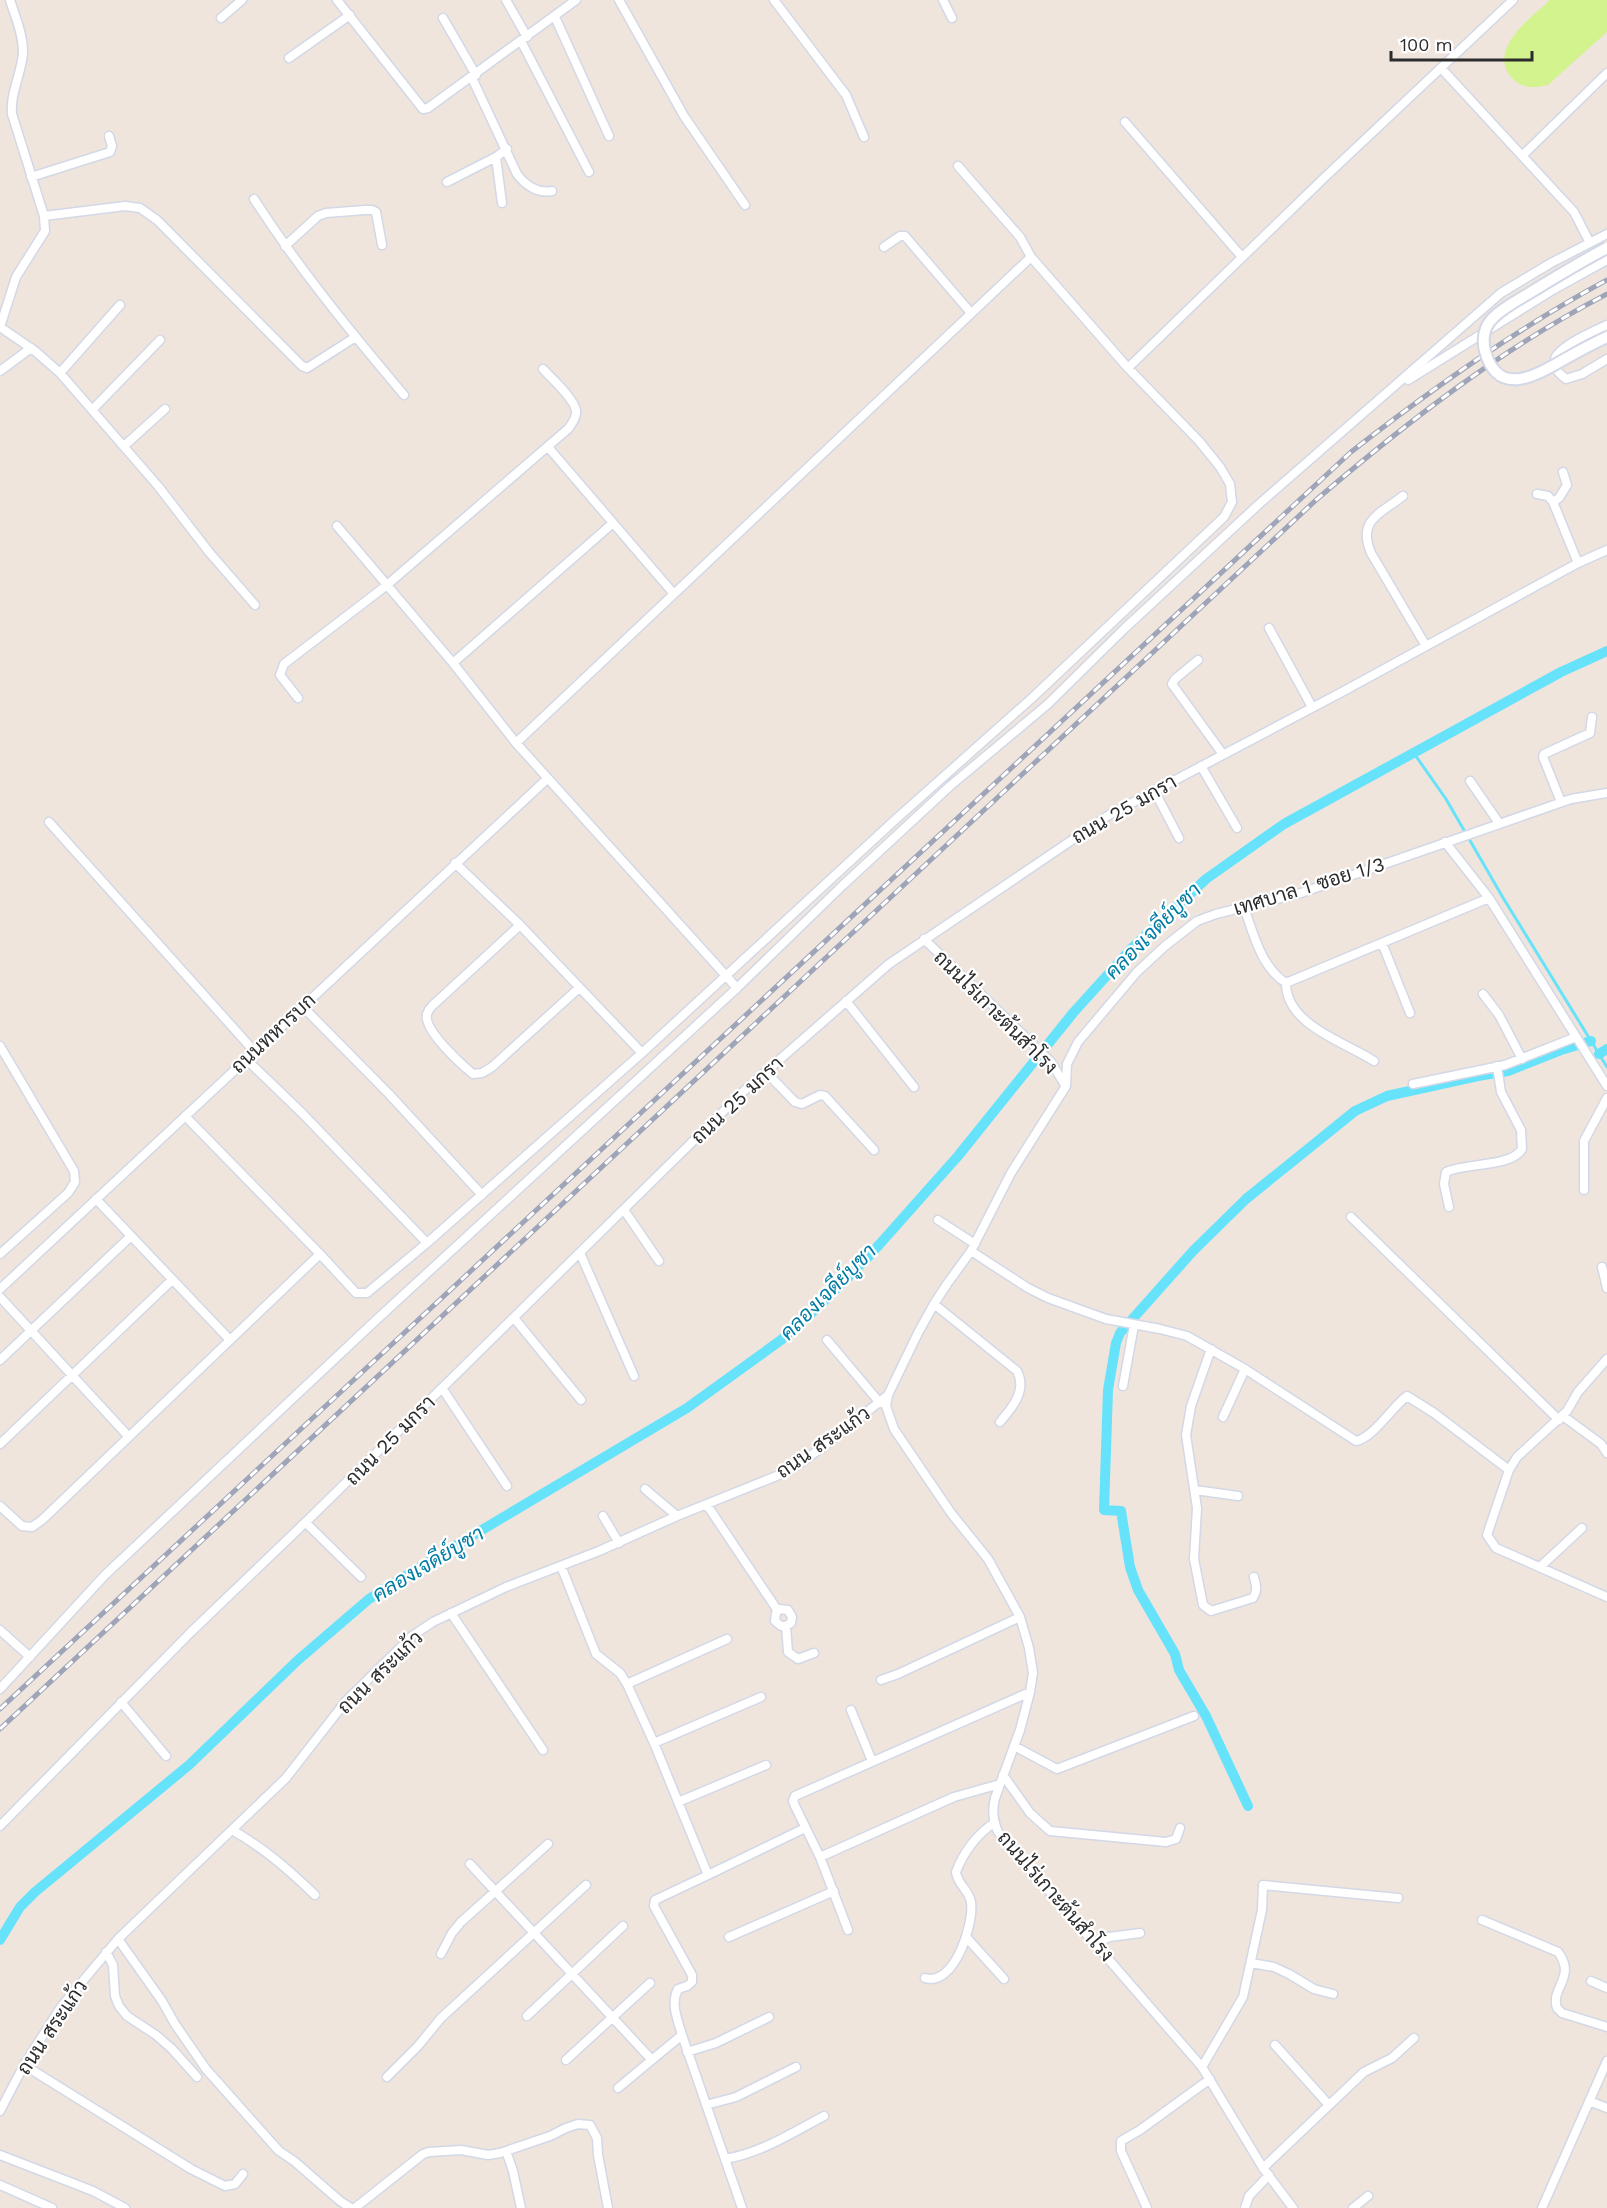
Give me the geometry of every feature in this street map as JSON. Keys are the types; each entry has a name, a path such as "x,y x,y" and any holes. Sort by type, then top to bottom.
{"street":[{"path":"10,0 22,39 23,51 11,103 12,114 44,216 45,231 16,277 0,327 31,348 60,373 124,446 255,605"},
{"path":"221,18 242,0"},
{"path":"338,0 423,109 428,108 474,76 555,16 565,4 576,0"},
{"path":"506,0 589,172"},
{"path":"619,0 684,116 745,205"},
{"path":"943,0 952,18"},
{"path":"1128,368 1513,0"},
{"path":"778,2 846,95 864,137"},
{"path":"288,58 350,15"},
{"path":"555,16 609,136"},
{"path":"443,18 474,76 517,174 523,182 545,193 552,192"},
{"path":"1441,68 1574,212 1590,243"},
{"path":"1522,156 1607,73"},
{"path":"1125,122 1242,257"},
{"path":"32,177 110,152 112,146 109,136"},
{"path":"447,183 507,149"},
{"path":"496,157 502,203"},
{"path":"185,1116 356,1293 367,1293 642,1053 896,819 1032,698 1224,517 1232,502 1230,483 1220,467 1199,441 1128,368 1031,257 1020,237 958,166"},
{"path":"254,199 285,246 354,338 404,395"},
{"path":"44,216 125,206 140,208 157,220 302,366 307,368 354,338"},
{"path":"285,246 318,216 326,213 365,210 376,212 382,245"},
{"path":"0,1689 113,1567 737,988 842,886 951,786 1048,704 1124,629 1258,505 1501,292 1551,262 1607,234"},
{"path":"884,247 900,236 905,237 971,313"},
{"path":"1607,248 1554,277 1494,317 1486,328 1484,344 1489,361 1497,371 1508,378 1525,379 1541,373 1607,336"},
{"path":"516,743 1031,257"},
{"path":"1381,399 1427,367 1607,260"},
{"path":"60,373 120,305"},
{"path":"1607,325 1559,352 1554,360 1555,368 1566,379 1582,374 1607,359"},
{"path":"92,410 160,340"},
{"path":"0,371 31,348"},
{"path":"298,698 280,675 284,664 387,585 569,428 575,417 576,409 572,401 543,369"},
{"path":"124,446 165,409"},
{"path":"548,447 674,594"},
{"path":"1553,502 1559,498 1567,485 1563,472"},
{"path":"1537,494 1548,496 1553,502 1578,563"},
{"path":"1403,496 1368,523 1366,541 1426,646"},
{"path":"453,663 613,523"},
{"path":"337,526 453,663 516,743 737,988"},
{"name":"ถนน 25 มกรา","path":"0,1826 121,1702 766,1072 889,964 1083,831 1154,790 1578,563 1607,550"},
{"path":"1269,628 1312,707"},
{"path":"1198,660 1172,684 1222,753"},
{"path":"1561,802 1543,757 1544,754 1590,733 1592,717"},
{"path":"1201,766 1237,828"},
{"name":"ถนนทหารบก","path":"0,1289 547,778"},
{"path":"1470,782 1499,823"},
{"path":"1154,790 1179,837"},
{"name":"เทศบาล 1 ซอย 1/3","path":"1066,1086 1067,1064 1078,1042 1137,972 1197,921 1216,914 1301,893 1561,802 1607,793"},
{"path":"48,822 254,1051"},
{"path":"1449,841 1489,898 1607,1086"},
{"path":"455,863 520,925 642,1053"},
{"path":"1286,983 1489,898"},
{"path":"1244,907 1261,952 1276,975 1286,983 1287,998 1302,1017 1329,1038 1355,1049 1374,1061"},
{"path":"520,925 432,1006 427,1015 428,1024 434,1035 465,1068 473,1074 482,1073 492,1067 579,988"},
{"name":"ถนนไร่เกาะต้นสำโรง","path":"924,939 1051,1062 1066,1086"},
{"path":"1382,943 1410,1013"},
{"path":"1483,994 1499,1015 1522,1059"},
{"path":"846,1001 915,1087"},
{"path":"302,1006 390,1094 482,1195"},
{"path":"1413,1084 1497,1071 1522,1059 1579,1041"},
{"path":"0,1046 74,1171 75,1182 68,1193 0,1254"},
{"path":"246,1058 427,1243"},
{"path":"1449,1207 1443,1184 1446,1172 1506,1160 1517,1156 1522,1149 1521,1130 1501,1092 1497,1071"},
{"path":"766,1072 795,1102 802,1104 820,1095 825,1096 874,1150"},
{"path":"888,1395 934,1304 973,1248 1011,1173 1066,1086"},
{"path":"1584,1190 1584,1141 1607,1098"},
{"path":"96,1199 230,1340"},
{"path":"624,1210 659,1261"},
{"path":"1351,1217 1561,1418 1601,1444 1607,1453"},
{"path":"938,1220 1028,1288 1082,1311 1133,1325 1181,1334 1245,1369 1356,1440 1363,1440 1407,1396 1509,1470"},
{"path":"0,1360 130,1237"},
{"path":"580,1253 634,1376"},
{"path":"0,1506 22,1526 32,1527 320,1254"},
{"path":"1602,1267 1607,1288"},
{"path":"0,1444 172,1280"},
{"path":"0,1297 129,1437"},
{"path":"934,1304 1017,1371 1021,1378 1022,1385 1016,1401 1000,1422"},
{"path":"514,1318 581,1400"},
{"path":"1124,1386 1133,1325"},
{"path":"827,1341 879,1403"},
{"path":"1210,1349 1187,1421 1188,1451 1197,1508 1194,1559 1203,1605 1211,1611 1252,1598 1257,1586 1254,1576"},
{"path":"1607,1359 1578,1392 1561,1418 1517,1457 1509,1470 1487,1535 1496,1548 1607,1597"},
{"path":"1223,1417 1245,1369"},
{"path":"442,1389 507,1486"},
{"name":"ถนนไร่เกาะต้นสำโรง","path":"888,1395 886,1406 894,1429 951,1513 988,1559 1020,1617 1029,1648 1033,1673 1030,1692 1014,1746 999,1784 993,1810 994,1823 999,1832 1202,2067 1266,2171 1293,2208"},
{"name":"ถนน สระแก้ว","path":"0,2111 24,2065 62,2007 106,1952 286,1778 346,1701 412,1636 451,1613 506,1587 619,1542 796,1466 888,1395"},
{"path":"645,1489 677,1516"},
{"path":"1195,1490 1238,1496"},
{"path":"707,1505 778,1611 775,1621 781,1626 786,1626 787,1650 798,1659 814,1653"},
{"path":"603,1516 619,1542"},
{"path":"306,1523 361,1577"},
{"path":"1540,1567 1582,1528"},
{"path":"561,1566 596,1654 620,1673 627,1684 654,1743 708,1875"},
{"path":"451,1613 543,1750"},
{"path":"881,1680 1020,1617"},
{"path":"0,1630 30,1657"},
{"path":"627,1684 727,1639"},
{"path":"848,1930 820,1857 793,1801 795,1796 1030,1692"},
{"path":"654,1743 761,1697"},
{"path":"121,1702 166,1756"},
{"path":"851,1710 872,1761"},
{"path":"1014,1746 1057,1769 1194,1716"},
{"path":"678,1802 766,1765"},
{"path":"1003,1775 1030,1813 1050,1831 1167,1842 1176,1839 1180,1828"},
{"path":"820,1857 954,1797 999,1784"},
{"path":"926,1978 936,1979 942,1976 959,1954 966,1937 970,1900 956,1872 973,1842 994,1823"},
{"path":"742,2208 687,2052 674,2007 674,1996 678,1989 692,1982 692,1975 661,1922 654,1903 662,1896 805,1828"},
{"path":"232,1830 257,1844 283,1864 315,1895"},
{"path":"441,1954 452,1933 549,1844"},
{"path":"470,1864 651,2059"},
{"path":"387,2077 418,2046 441,2018 586,1885"},
{"path":"1202,2067 1243,1997 1262,1910 1263,1885 1398,1898"},
{"path":"729,1937 834,1891"},
{"path":"1482,1920 1558,1952 1566,1969 1556,2001 1557,2008 1563,2013 1607,2027"},
{"path":"528,2016 623,1926"},
{"path":"1096,1943 1108,1936 1140,1933"},
{"path":"966,1937 1004,1979"},
{"path":"118,1939 206,2069 279,2151 340,2201 353,2208 423,2154 429,2152 461,2150 488,2155 550,2136 578,2124 590,2125 597,2138 608,2208"},
{"path":"106,1952 113,1965 115,1995 119,2006 127,2016 156,2035 172,2049 197,2077"},
{"path":"1251,1963 1274,1967 1314,1989 1333,1994"},
{"path":"1591,1981 1607,1988"},
{"path":"566,2060 650,1983"},
{"path":"687,2052 716,2043 770,2017"},
{"path":"618,2088 682,2035"},
{"path":"1245,2208 1249,2196 1266,2171 1329,2105 1364,2072 1392,2058 1414,2038"},
{"path":"1275,2044 1329,2105"},
{"path":"1542,2208 1607,2061"},
{"path":"24,2065 191,2169 225,2186 235,2184 243,2174"},
{"path":"706,2105 736,2097 796,2067"},
{"path":"1147,2208 1121,2151 1121,2140 1140,2130 1210,2079"},
{"path":"1589,2101 1607,2108"},
{"path":"725,2159 765,2148 824,2116"},
{"path":"506,2151 521,2208"},
{"path":"0,2155 93,2191 125,2208"},
{"path":"0,2185 52,2208"},
{"path":"1353,2208 1368,2196"}],"green space":[{"path":"1550,0 1607,0 1607,32 1548,85 1525,86 1513,79 1506,68 1504,57 1507,46 1523,25"}],"waterway":[{"name":"คลองเจดีย์บูชา","path":"0,1940 20,1907 35,1892 189,1765 298,1660 369,1599 687,1408 781,1340 870,1255 958,1156 1073,1013 1130,950 1206,879 1284,824 1561,672 1607,651"},
{"path":"1413,752 1446,799 1502,896 1607,1067"},
{"path":"1248,1806 1206,1716 1179,1670 1175,1654 1138,1590 1130,1567 1121,1511 1104,1510 1108,1390 1116,1343 1120,1333 1193,1251 1246,1199 1355,1111 1387,1096 1508,1071 1591,1041"},
{"path":"1599,1054 1607,1049"}],"railway":[{"path":"0,1709 1351,452 1476,360 1607,280"},
{"path":"0,1729 1316,500 1456,388 1530,338 1607,294"}]}
